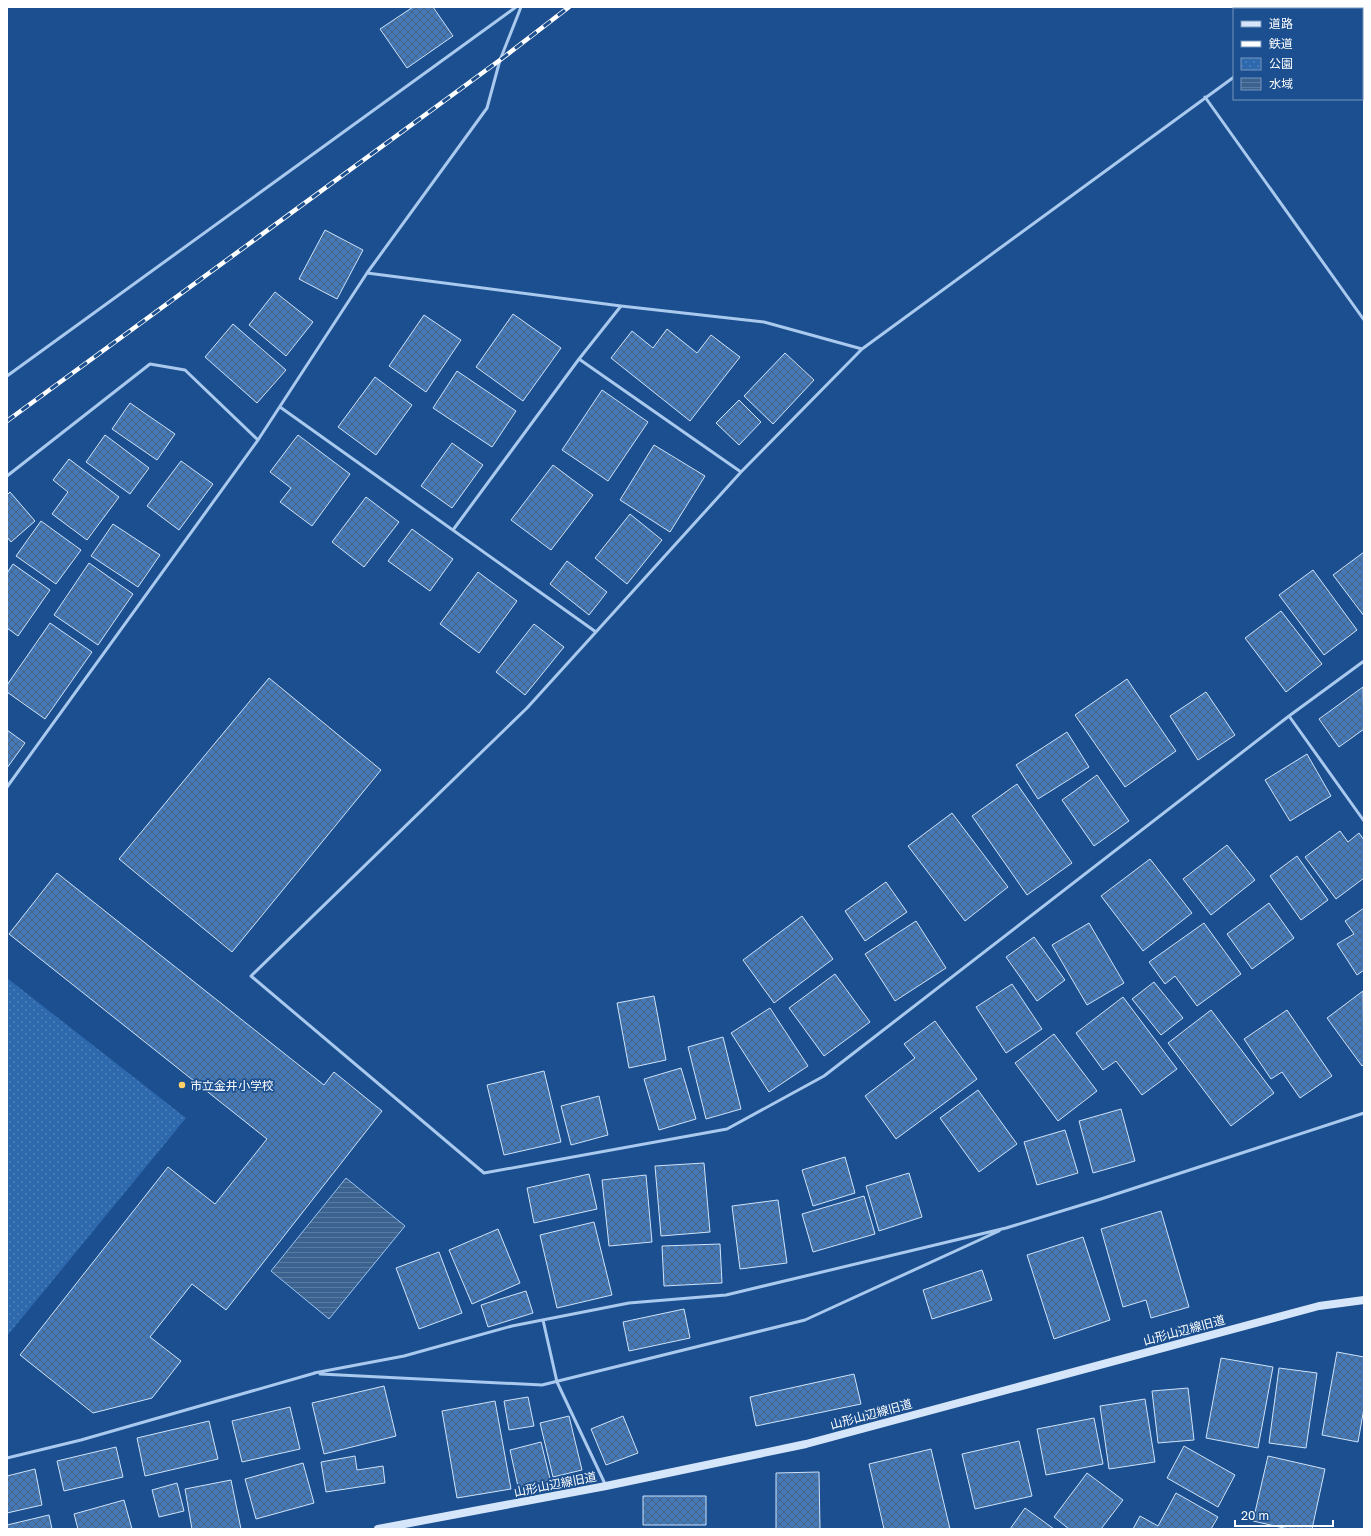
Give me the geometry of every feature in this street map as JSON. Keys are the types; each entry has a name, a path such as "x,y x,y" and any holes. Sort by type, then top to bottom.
{"street":[{"name":"山形山辺線旧道","path":"378,1529 606,1486 806,1444 1320,1306 1364,1300"}],"lane":[{"path":"7,376 516,7"},
{"path":"7,787 258,440 368,273 488,108 500,60 521,7"},
{"path":"1233,78 862,349 741,472 527,708 251,976 484,1173 727,1129 824,1076 1289,716 1364,661"},
{"path":"1205,98 1364,320"},
{"path":"368,273 621,306 764,322 862,349"},
{"path":"453,530 578,359 621,306"},
{"path":"578,359 741,472"},
{"path":"7,476 150,364 185,370 258,440"},
{"path":"280,407 596,632"},
{"path":"1289,716 1364,821"},
{"path":"7,1458 81,1440 314,1373 404,1356 512,1326 629,1303 726,1295 1006,1228 1102,1199 1364,1113"},
{"path":"314,1373 542,1385 557,1382 805,1320 1006,1228"},
{"path":"543,1320 557,1382 606,1486"}],"green space":[{"path":"7,978 186,1118 7,1336"}],"water":[{"path":"346,1178 405,1226 329,1319 271,1271"}],"building":[{"path":"413,7 433,7 453,36 407,68 380,29"},
{"path":"325,230 363,250 337,299 299,279"},
{"path":"275,292 313,322 286,356 249,325"},
{"path":"513,314 561,348 523,401 476,367"},
{"path":"424,315 461,340 426,392 389,366"},
{"path":"233,324 286,370 257,403 205,357"},
{"path":"667,329 697,353 711,335 740,357 690,421 611,358 632,331 653,348"},
{"path":"785,353 814,380 773,424 744,396"},
{"path":"457,371 516,411 492,447 433,408"},
{"path":"375,377 412,405 376,455 338,427"},
{"path":"602,390 648,422 608,481 562,450"},
{"path":"739,400 761,422 739,445 716,423"},
{"path":"130,403 175,434 157,460 112,429"},
{"path":"105,435 149,468 130,494 86,462"},
{"path":"298,435 350,474 312,526 280,502 291,488 270,472"},
{"path":"452,443 483,465 452,508 421,486"},
{"path":"654,445 705,476 670,532 620,500"},
{"path":"69,459 119,497 87,540 52,514 68,492 53,480"},
{"path":"181,461 213,484 179,530 147,506"},
{"path":"553,465 593,495 551,550 511,520"},
{"path":"10,492 35,521 11,542 7,537 7,495"},
{"path":"366,497 399,522 364,567 332,542"},
{"path":"630,514 662,540 627,584 595,558"},
{"path":"41,521 81,550 56,584 16,556"},
{"path":"113,524 160,555 138,587 91,556"},
{"path":"412,529 453,559 430,591 388,561"},
{"path":"1364,552 1364,616 1333,575"},
{"path":"567,561 607,592 589,615 550,584"},
{"path":"89,563 133,594 98,645 54,615"},
{"path":"13,564 50,590 18,636 7,628 7,573"},
{"path":"1313,570 1357,630 1324,655 1279,595"},
{"path":"478,572 517,601 479,653 440,624"},
{"path":"1281,611 1322,664 1286,692 1245,638"},
{"path":"50,623 92,652 45,719 7,692 7,685"},
{"path":"534,624 564,647 525,695 496,672"},
{"path":"269,678 381,770 232,952 119,859"},
{"path":"1127,679 1176,751 1125,787 1075,715"},
{"path":"1363,687 1364,729 1339,747 1319,719"},
{"path":"1206,692 1235,735 1198,760 1170,716"},
{"path":"7,730 25,743 7,768"},
{"path":"1067,732 1089,767 1038,799 1016,765"},
{"path":"1307,754 1331,796 1290,821 1265,780"},
{"path":"1097,775 1129,821 1094,846 1062,800"},
{"path":"1017,784 1072,863 1027,895 972,816"},
{"path":"952,813 1008,887 965,921 908,846"},
{"path":"1340,831 1348,842 1359,833 1364,840 1364,878 1336,899 1305,857"},
{"path":"1227,845 1255,880 1211,915 1183,879"},
{"path":"1297,856 1328,900 1301,920 1270,876"},
{"path":"1150,859 1192,913 1143,951 1101,896"},
{"path":"57,873 324,1085 334,1072 382,1111 226,1310 192,1284 150,1337 181,1361 152,1398 93,1413 20,1355 168,1167 215,1204 267,1139 9,934"},
{"path":"886,882 907,912 865,941 845,911"},
{"path":"1269,903 1294,938 1252,969 1227,934"},
{"path":"1364,908 1364,970 1357,975 1337,944 1354,934 1345,921"},
{"path":"802,916 833,959 774,1003 743,960"},
{"path":"916,921 946,968 895,1001 865,954"},
{"path":"1089,923 1124,983 1087,1005 1052,945"},
{"path":"1204,923 1241,974 1197,1006 1175,976 1165,984 1149,962"},
{"path":"1034,937 1065,980 1037,1001 1006,957"},
{"path":"835,974 870,1022 824,1056 789,1008"},
{"path":"1154,982 1183,1018 1161,1035 1132,999"},
{"path":"1012,984 1042,1029 1006,1053 976,1007"},
{"path":"1363,991 1364,1064 1362,1066 1327,1018"},
{"path":"654,996 666,1060 629,1068 617,1003"},
{"path":"1123,997 1177,1069 1142,1095 1116,1061 1103,1070 1076,1033"},
{"path":"770,1008 808,1066 769,1092 731,1033"},
{"path":"1211,1010 1274,1093 1231,1126 1168,1043"},
{"path":"1287,1010 1332,1076 1300,1098 1282,1072 1271,1079 1244,1039"},
{"path":"935,1021 977,1079 896,1139 865,1096 915,1058 904,1044"},
{"path":"1054,1034 1097,1091 1058,1121 1015,1063"},
{"path":"723,1037 741,1109 706,1119 688,1047"},
{"path":"681,1068 696,1119 659,1130 644,1079"},
{"path":"544,1071 561,1142 504,1155 487,1085"},
{"path":"978,1090 1017,1144 979,1172 940,1118"},
{"path":"599,1096 608,1135 571,1145 561,1106"},
{"path":"1121,1109 1135,1161 1093,1173 1079,1121"},
{"path":"1065,1130 1078,1173 1037,1185 1024,1142"},
{"path":"845,1157 855,1193 813,1206 802,1170"},
{"path":"704,1163 710,1232 661,1236 655,1166"},
{"path":"909,1173 922,1217 879,1231 866,1186"},
{"path":"589,1174 597,1209 534,1223 527,1188"},
{"path":"646,1175 652,1242 609,1246 602,1180"},
{"path":"864,1196 875,1234 813,1252 802,1214"},
{"path":"778,1200 787,1263 740,1269 732,1206"},
{"path":"1161,1211 1189,1307 1151,1318 1146,1300 1123,1307 1101,1229"},
{"path":"594,1222 612,1295 557,1308 540,1235"},
{"path":"498,1229 520,1283 472,1304 449,1250"},
{"path":"1083,1237 1110,1320 1054,1339 1027,1255"},
{"path":"720,1244 722,1283 664,1286 662,1246"},
{"path":"439,1252 462,1313 419,1329 396,1268"},
{"path":"982,1270 992,1300 932,1319 923,1290"},
{"path":"526,1291 533,1313 488,1327 481,1305"},
{"path":"684,1309 690,1338 629,1351 623,1322"},
{"path":"1337,1352 1364,1357 1364,1408 1358,1442 1322,1435"},
{"path":"1221,1358 1273,1367 1258,1448 1206,1438"},
{"path":"1279,1368 1317,1373 1306,1448 1269,1443"},
{"path":"854,1374 861,1404 756,1426 750,1397"},
{"path":"384,1386 396,1436 324,1454 312,1403"},
{"path":"1188,1388 1194,1440 1158,1443 1152,1391"},
{"path":"528,1397 534,1426 509,1430 504,1401"},
{"path":"1145,1399 1155,1462 1109,1469 1100,1406"},
{"path":"495,1401 511,1489 457,1498 442,1411"},
{"path":"290,1407 300,1449 242,1462 232,1421"},
{"path":"569,1416 582,1470 553,1477 540,1423"},
{"path":"623,1416 638,1453 606,1465 591,1429"},
{"path":"1094,1418 1103,1464 1046,1475 1037,1429"},
{"path":"209,1421 218,1459 145,1476 137,1438"},
{"path":"1019,1441 1032,1496 975,1509 962,1454"},
{"path":"541,1442 551,1483 519,1491 510,1450"},
{"path":"1184,1446 1235,1475 1218,1507 1167,1478"},
{"path":"116,1447 123,1477 64,1491 57,1461"},
{"path":"931,1449 950,1529 884,1529 869,1464"},
{"path":"355,1456 357,1470 383,1466 385,1483 326,1492 321,1462"},
{"path":"1268,1456 1325,1469 1312,1529 1288,1529 1253,1521"},
{"path":"303,1463 314,1503 256,1519 245,1479"},
{"path":"35,1469 42,1505 7,1513 7,1476"},
{"path":"819,1472 820,1529 776,1529 776,1473"},
{"path":"1087,1473 1123,1500 1101,1529 1069,1529 1054,1517"},
{"path":"231,1480 241,1529 192,1529 185,1489"},
{"path":"177,1483 184,1511 159,1517 152,1490"},
{"path":"1176,1493 1218,1517 1211,1529 1133,1529 1140,1516 1158,1526"},
{"path":"643,1496 706,1496 706,1525 643,1525"},
{"path":"124,1500 132,1529 78,1529 74,1514"},
{"path":"1025,1508 1054,1529 1010,1529"},
{"path":"49,1515 52,1529 7,1529 7,1525"}],"railway":[{"path":"7,421 500,60 569,7"}],"place":[{"name":"市立金井小学校","path":"182,1085"}]}
